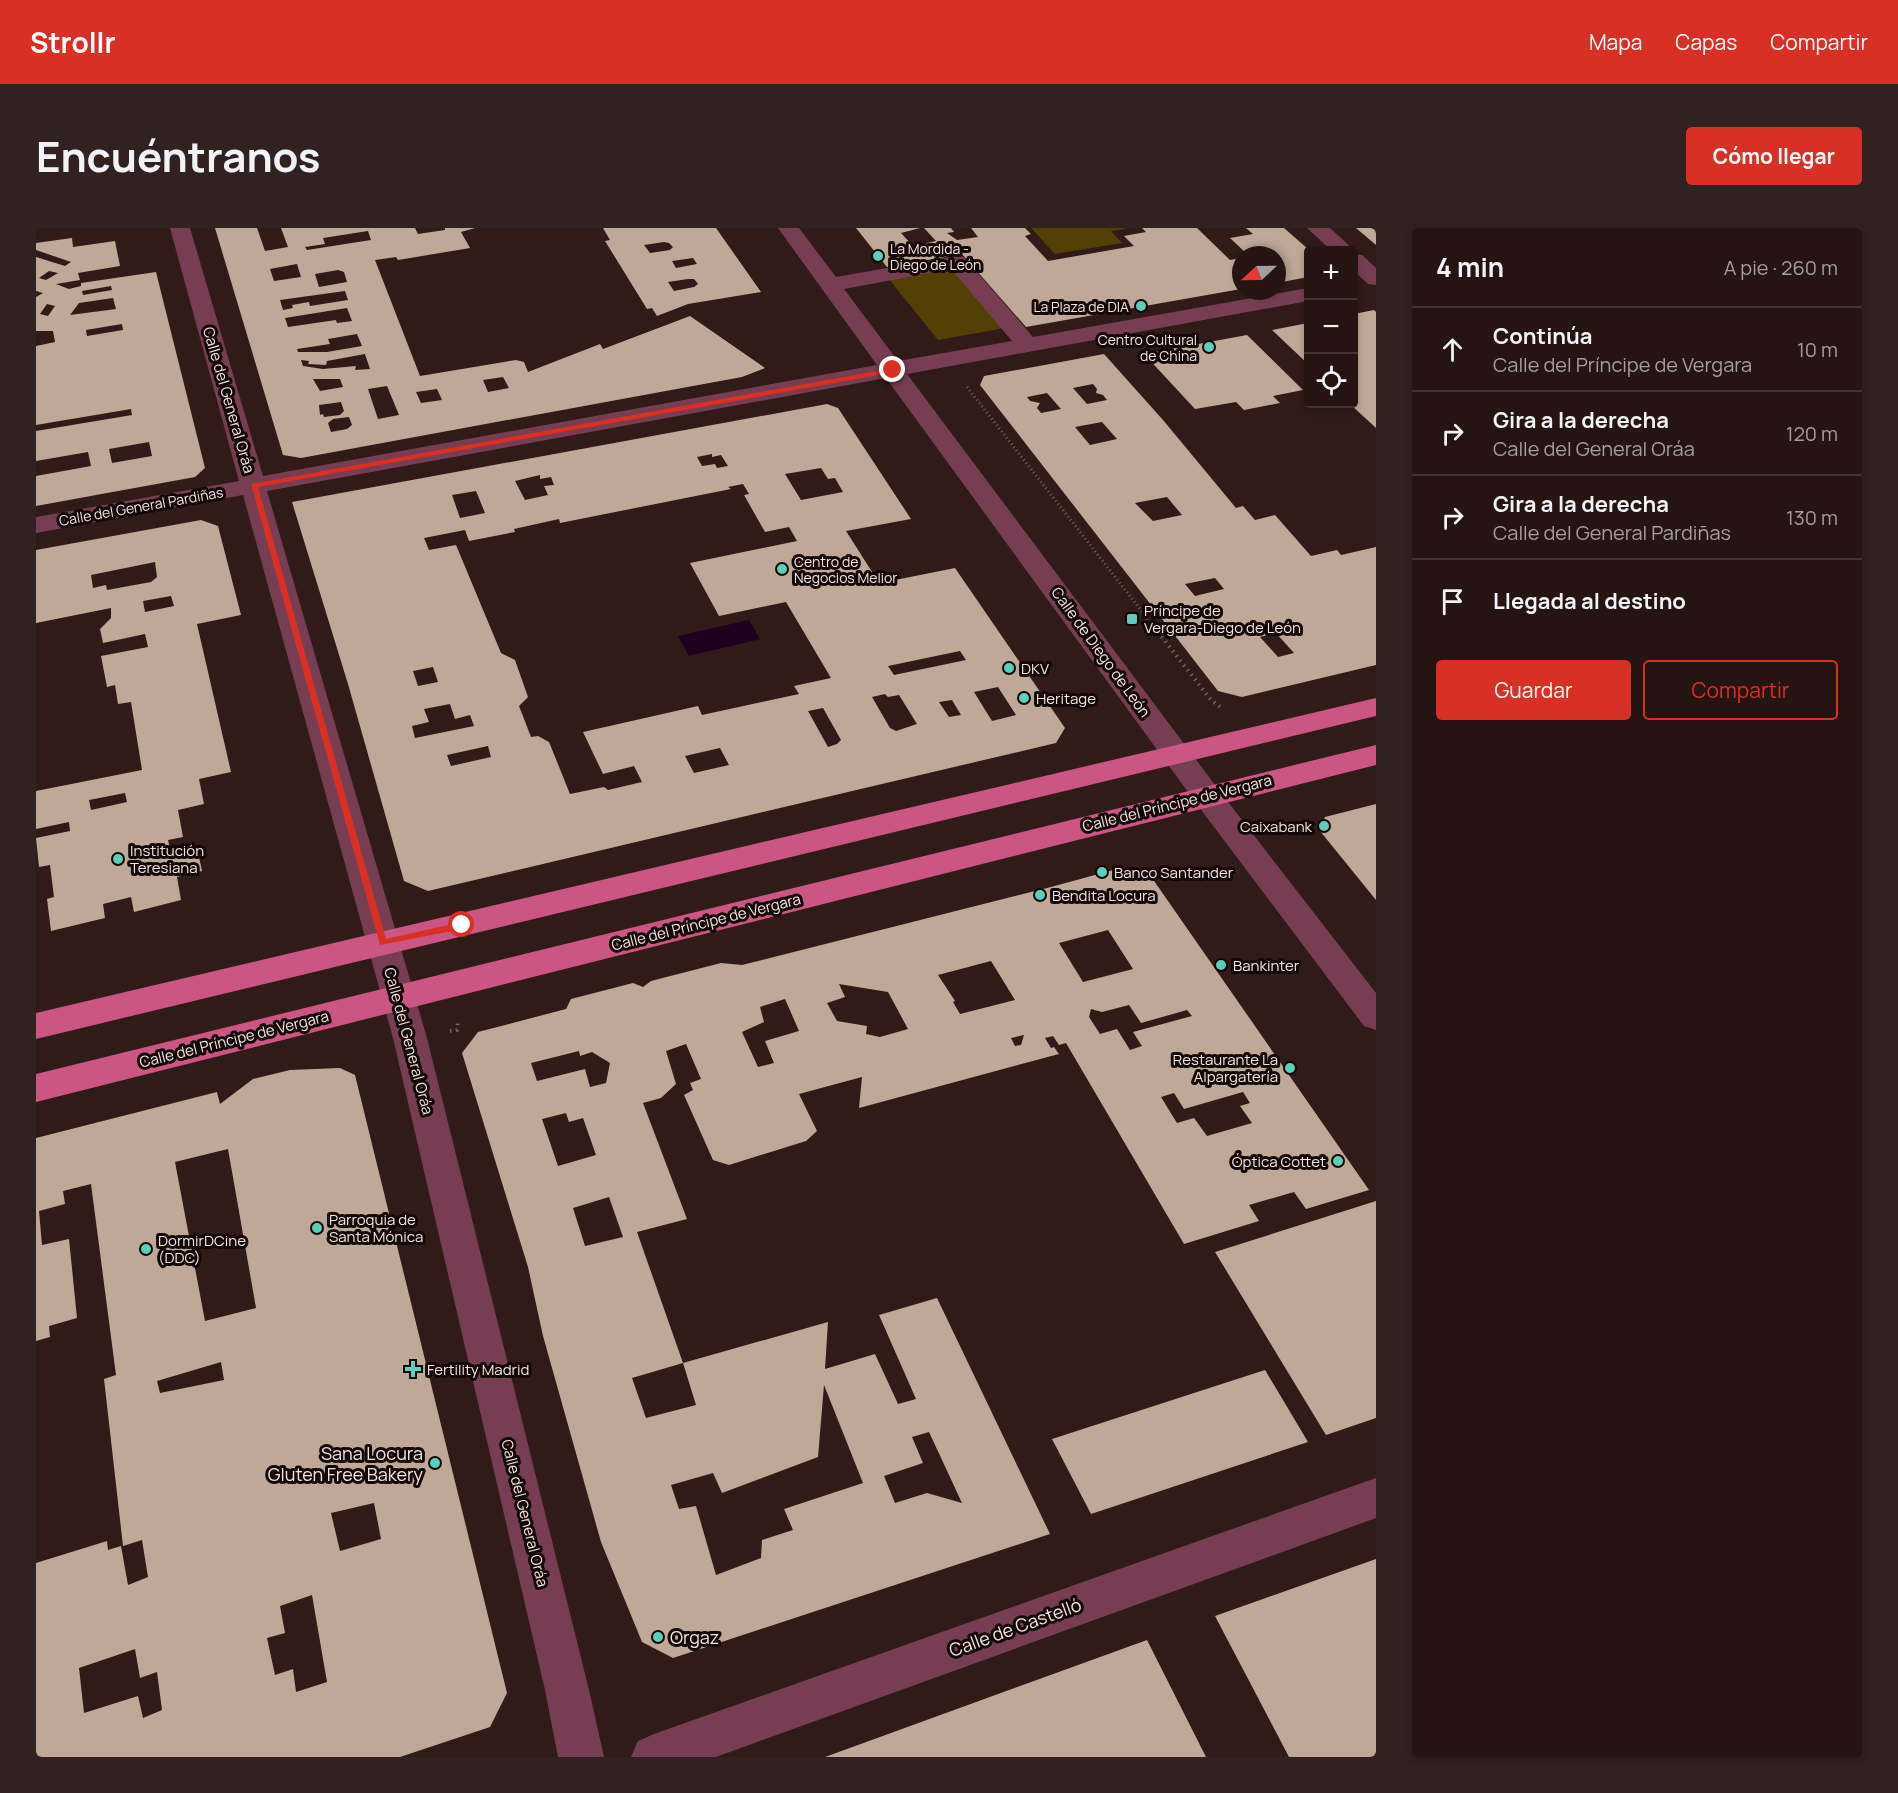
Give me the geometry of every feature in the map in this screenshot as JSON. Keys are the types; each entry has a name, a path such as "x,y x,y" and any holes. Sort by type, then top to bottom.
{"main road":[{"path":"36,1026 1376,707"},
{"name":"Calle del Príncipe de Vergara","path":"36,1088 1376,755"}],"street":[{"name":"Calle del General Oráa","path":"180,228 410,1038 559,1655 581,1757"},
{"name":"Calle de Diego de León","path":"789,228 1207,796 1376,1017"},
{"path":"1317,228 1337,246"},
{"path":"830,285 956,262 1028,345"},
{"path":"1358,265 1376,281"},
{"path":"1358,285 1376,281"},
{"name":"Calle del General Pardiñas","path":"36,525 1304,295"},
{"name":"Calle de Castelló","path":"654,1757 1376,1498"}],"path":[{"path":"947,361 1211,699 1254,736"}],"shaded area":[{"path":"1031,228 1125,229 1111,231 1122,243 1055,254"},
{"path":"959,260 1016,326 938,340 884,273"},
{"path":"749,620 760,639 689,656 678,636"}],"building":[{"path":"215,228 257,228 265,251 288,247 281,228 415,228 418,234 445,230 445,228 475,228 461,232 470,248 398,260 396,257 375,260 420,376 516,360 524,362 528,372 600,344 603,349 690,316 765,368 742,377 301,458 283,455","holes":["368,231 371,240 307,250 305,247 325,244 323,238","297,264 301,277 274,281 270,269","338,270 344,272 347,282 319,287 315,274","345,291 348,300 310,306 309,302 292,305 293,308 283,310 280,300","347,308 352,321 337,323 336,320 288,327 285,318","357,334 362,346 327,352 298,352 297,349 330,344 328,339","365,354 370,369 355,370 356,366 323,369 303,366 301,360 309,361 308,364 326,365 327,361","503,377 509,388 488,392 483,380","313,379 340,379 343,387 320,391","387,386 399,415 378,419 368,389","437,389 442,400 421,403 416,392","341,402 344,411 340,415 324,417 323,414 320,415 319,405","349,417 352,425 347,429 331,432 328,423 333,419"]},
{"path":"603,228 716,228 761,292 688,304 657,316 652,308 647,309 605,241 610,240","holes":["664,242 673,247 670,250 650,253 644,245","693,258 697,264 676,268 672,261","694,279 698,284 674,291 668,282"]},
{"path":"856,228 920,228 901,233 913,246 936,241 924,228 951,228 954,232 947,233 957,240 978,237 971,228 1025,228 1031,234 1025,236 1048,261 1134,246 1124,236 1146,232 1142,228 1197,228 1232,260 1232,291 1026,327 962,254 887,267"},
{"path":"1246,228 1284,228 1305,246 1304,278 1286,281 1286,246 1238,246 1230,238 1253,234"},
{"path":"1356,228 1376,228 1376,245"},
{"path":"72,238 73,247 115,241 120,266 78,273 80,280 56,284 69,289 81,286 81,283 156,272 205,468 195,477 36,506 36,476 91,466 88,452 36,461 36,431 132,415 131,409 36,425 36,346 55,342 53,331 36,331 36,297 43,293 36,291 36,257 65,266 71,262 36,250 36,243","holes":["49,271 58,273 46,280 39,278","111,286 112,290 83,295 82,291","113,298 116,309 70,315 79,303","47,304 55,306 48,316 40,314","122,324 123,330 87,336 86,330","149,442 152,456 112,463 109,449"]},
{"path":"1374,310 1376,312 1376,428 1354,408 1358,408 1358,313"},
{"path":"1304,324 1304,360 1272,330"},
{"path":"1247,335 1303,390 1273,396 1280,403 1244,410 1236,402 1195,409 1144,354"},
{"path":"1104,354 1163,420 1236,508 1243,506 1255,520 1275,515 1311,556 1337,550 1341,555 1376,547 1376,665 1242,697 1218,691 980,385 984,376","holes":["1093,384 1097,389 1096,393 1103,395 1107,400 1087,404 1073,388","1047,393 1061,409 1041,413 1037,408 1040,403 1030,401 1027,397","1102,422 1117,439 1090,445 1075,427","1167,497 1182,515 1153,521 1135,503","1215,578 1224,589 1195,596 1185,584","1276,633 1294,653 1278,657 1260,637"]},
{"path":"827,404 838,408 911,519 846,531 874,575 880,583 955,568 1065,728 1056,743 428,891 404,881 348,684 292,502","holes":["712,454 712,457 721,455 728,466 717,468 715,464 702,466 697,457","821,468 828,479 835,478 843,492 801,500 785,474","540,475 540,479 551,477 554,485 544,486 548,495 525,500 515,481","743,484 749,494 744,495 765,532 789,527 797,541 690,563 719,616 786,602 831,678 794,686 799,694 702,715 698,706 583,732 603,774 634,766 642,782 608,790 604,787 570,794 549,742 538,736 531,737 519,706 528,697 515,660 501,653 456,545 429,550 424,538 465,530 469,541 515,532 514,529 559,519 560,523 731,489 728,487","476,491 485,513 460,518 452,495","960,651 966,660 894,675 888,666","433,667 438,682 418,686 413,671","998,687 1016,715 992,721 974,692","885,694 888,697 899,695 917,724 896,731 890,728 872,697","952,700 961,715 949,717 939,702","450,704 455,719 470,715 474,726 415,738 412,726 429,722 424,709","823,708 841,740 828,747 808,711","488,746 491,757 451,766 447,755","720,748 729,765 694,773 685,756"]},
{"path":"201,520 218,526 241,615 197,624 231,772 199,779 204,804 178,810 183,837 168,840 171,853 197,848 202,871 177,877 181,900 134,912 131,897 103,904 105,918 51,931 47,899 54,897 50,865 39,867 36,838 70,831 69,822 36,829 36,791 142,770 131,702 118,704 115,685 107,687 101,656 148,647 145,634 103,643 100,629 111,618 111,608 36,623 36,550","holes":["155,562 157,577 151,582 107,590 106,585 93,588 91,575","171,596 174,606 145,612 143,601","125,793 127,802 91,810 89,800"]},
{"path":"1376,804 1376,900 1320,831 1325,817"},
{"path":"1124,867 1152,878 1369,1190 1306,1209 1294,1192 1249,1205 1259,1221 1184,1244 1066,1043 1059,1045 1053,1036 1045,1038 1051,1048 1054,1047 1059,1054 859,1108 862,1077 799,1094 817,1131 806,1141 729,1165 713,1160 684,1095 693,1090 690,1083 701,1079 686,1044 666,1051 676,1084 661,1098 643,1103 687,1219 637,1232 683,1363 828,1322 825,1369 875,1354 898,1404 916,1399 879,1315 937,1298 1050,1534 673,1658 642,1642 601,1542 543,1336 528,1267 462,1053 478,1032 566,1009 571,999 633,983 643,987 651,981 721,963 742,965","holes":["1108,930 1133,969 1083,982 1059,943","991,961 1015,1000 960,1014 953,1002 955,1001 938,975","839,984 888,992 908,1029 880,1037 866,1034 867,1026 837,1021 827,1003 845,997","785,999 799,1031 765,1041 774,1063 758,1067 742,1032 764,1022 760,1007","1129,1005 1141,1023 1187,1010 1192,1016 1133,1032 1142,1046 1130,1050 1117,1029 1100,1034 1089,1017 1091,1009 1102,1012","1024,1035 1021,1045 1015,1046 1011,1038","579,1051 580,1056 592,1052 610,1063 606,1083 590,1087 585,1069 537,1081 531,1063","1243,1092 1250,1103 1240,1106 1252,1123 1207,1136 1194,1118 1177,1123 1161,1097 1174,1093 1184,1109","566,1113 569,1122 583,1118 596,1155 558,1166 542,1119","609,1197 623,1237 585,1246 573,1208","683,1363 696,1405 646,1418 632,1378","824,1385 863,1483 784,1509 793,1530 762,1540 761,1558 716,1575 696,1506 679,1509 671,1485 713,1473 722,1493 818,1457","929,1432 962,1503 927,1493 895,1503 884,1476 923,1463 912,1437"]},
{"path":"340,1068 355,1075 507,1693 490,1727 400,1757 36,1757 36,1563 107,1541 108,1550 121,1546 128,1585 148,1577 142,1540 123,1546 104,1379 116,1375 91,1184 63,1191 65,1204 39,1211 42,1245 69,1239 77,1318 49,1326 50,1337 36,1341 36,1138 217,1092 220,1104 253,1079 290,1070","holes":["228,1149 256,1308 205,1321 175,1162","221,1362 224,1380 160,1393 157,1381","374,1503 381,1539 340,1551 331,1513","312,1595 327,1682 296,1692 293,1669 275,1675 267,1638 285,1633 280,1606","135,1649 140,1678 157,1672 162,1710 143,1718 138,1696 84,1713 79,1668"]},
{"path":"1376,1201 1376,1418 1326,1435 1215,1252"},
{"path":"1265,1370 1308,1442 1091,1514 1052,1439"},
{"path":"1376,1559 1376,1757 1289,1757 1215,1616"},
{"path":"1147,1640 1206,1757 825,1757 836,1753"}],"place":[{"name":"La Mordida - Diego de León","path":"878,256"},
{"name":"La Plaza de DIA","path":"1141,306"},
{"name":"Centro Cultural de China","path":"1209,347"},
{"name":"Centro de Negocios Melior","path":"782,569"},
{"name":"Príncipe de Vergara-Diego de León","path":"1132,619"},
{"name":"DKV","path":"1009,668"},
{"name":"Heritage","path":"1024,698"},
{"name":"Caixabank","path":"1324,826"},
{"name":"Institución Teresiana","path":"118,859"},
{"name":"Banco Santander","path":"1102,872"},
{"name":"Bendita Locura","path":"1040,895"},
{"name":"Bankinter","path":"1221,965"},
{"name":"Restaurante La Alpargatería","path":"1290,1068"},
{"name":"Óptica Cottet","path":"1338,1161"},
{"name":"Parroquia de Santa Mónica","path":"317,1228"},
{"name":"DormirDCine (DDC)","path":"146,1249"},
{"name":"Fertility Madrid","path":"413,1369"},
{"name":"Sana Locura Gluten Free Bakery","path":"435,1463"},
{"name":"Orgaz","path":"658,1637"}],"route":[{"path":"462,925 383,943 254,486 893,370"}]}
